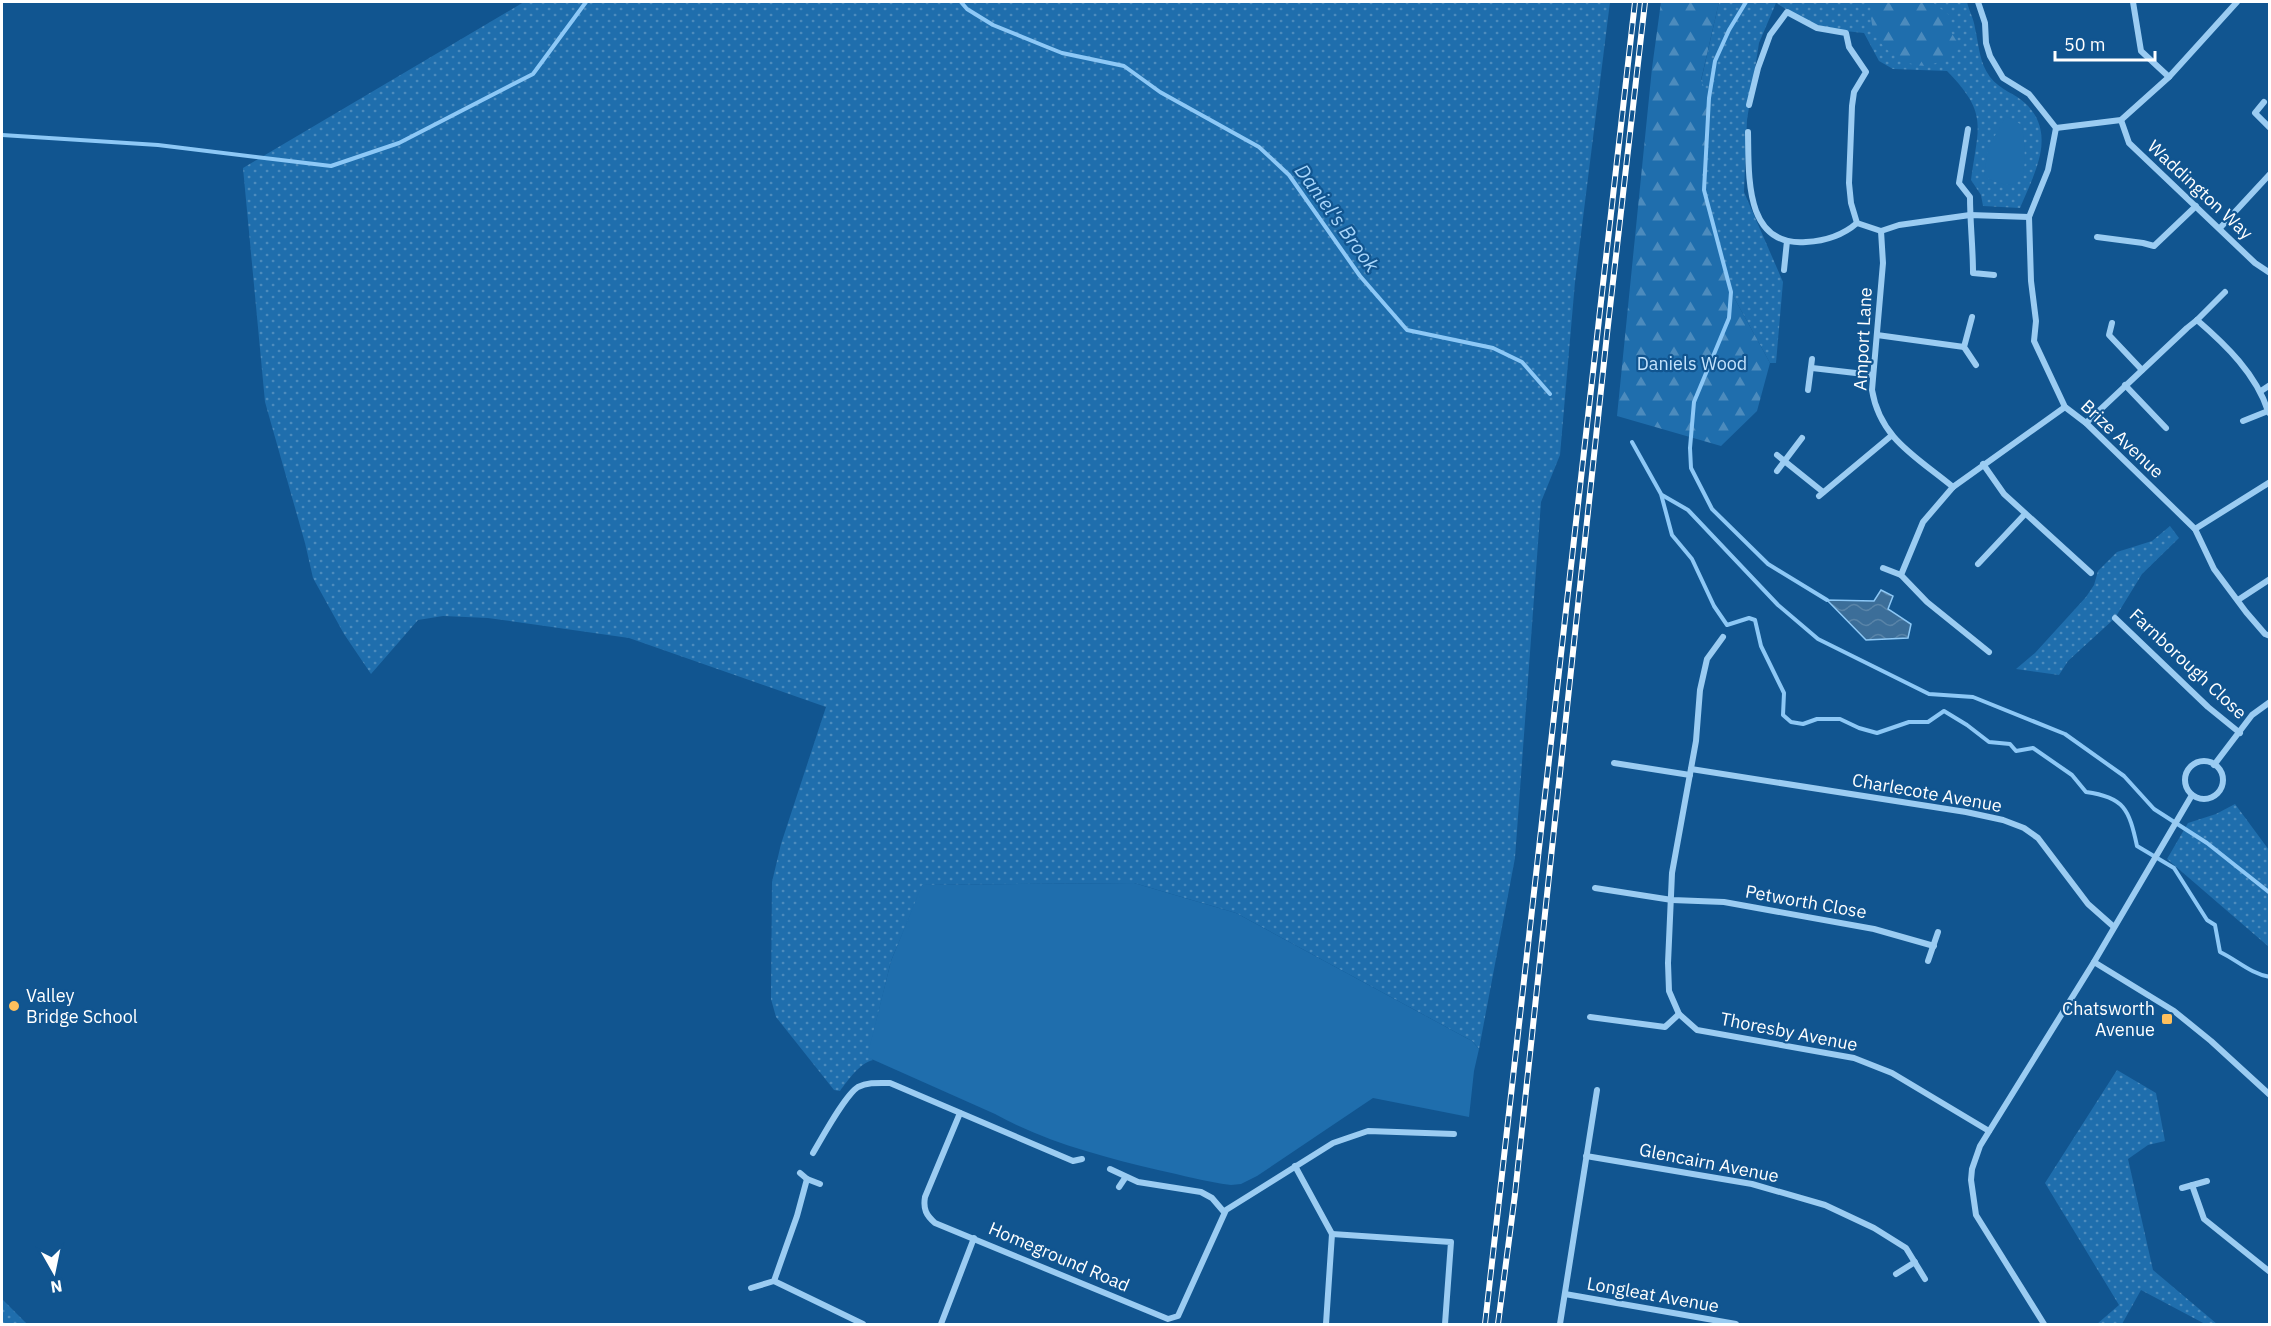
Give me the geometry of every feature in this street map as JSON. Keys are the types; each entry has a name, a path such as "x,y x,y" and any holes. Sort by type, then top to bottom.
{"street":[{"path":"1978,2 1985,23 1986,43 1990,56 2003,78 2029,94 2056,128 2121,120 2169,77 2237,2"},
{"path":"2133,2 2141,51 2169,77"},
{"path":"1749,105 1758,68 1770,35 1787,12 1817,28 1846,33 1849,47 1866,72 1854,92 1849,151 1851,203 1857,223"},
{"path":"2264,102 2255,113 2270,128"},
{"name":"Waddington Way","path":"2121,120 2129,143 2270,273"},
{"name":"Brize Avenue","path":"2056,128 2048,170 2030,217 2031,281 2036,321 2034,341 2065,406 2086,423 2195,529 2214,569 2265,634 2270,636"},
{"path":"1968,129 1959,183 1970,197 1973,273 1994,275"},
{"path":"1748,132 1749,181 1754,208 1759,220 1770,234 1794,243 1819,242 1846,233 1857,223"},
{"path":"2220,228 2270,174"},
{"path":"2097,237 2154,246 2196,206"},
{"path":"1857,223 1881,231 1899,225 1970,215 2030,217"},
{"name":"Amport Lane","path":"1881,231 1882,263 1873,375 1875,407 1891,436 1953,487"},
{"path":"1784,270 1787,241"},
{"path":"2086,423 2198,320 2225,292"},
{"path":"1964,347 1972,317"},
{"path":"2198,320 2224,344 2261,391 2269,412 2243,421"},
{"path":"2112,323 2109,335 2142,370"},
{"path":"1877,335 1964,347 1976,365"},
{"path":"1808,390 1812,359"},
{"path":"1812,368 1873,375"},
{"path":"2125,385 2166,428"},
{"path":"2261,391 2270,385"},
{"path":"1901,575 1923,522 1953,487 2065,406"},
{"path":"1777,455 1821,494 1891,436"},
{"path":"1777,471 1802,438"},
{"path":"1983,464 2004,494 2091,573"},
{"path":"2195,529 2270,482"},
{"path":"1978,564 2025,514"},
{"path":"1883,568 1901,575 1927,602 1989,652"},
{"path":"2238,600 2270,579"},
{"name":"Farnborough Close","path":"2115,618 2208,707 2240,733"},
{"path":"1590,1017 1665,1027 1679,1014 1669,991 1672,873 1696,741 1700,690 1707,659 1723,637"},
{"name":"Farnborough Close","path":"2214,765 2252,715 2270,702"},
{"path":"1614,763 1690,772"},
{"path":"2198,763 2214,765 2223,780 2219,791 2204,799 2192,795 2185,780 2189,769 2198,763"},
{"name":"Charlecote Avenue","path":"1690,772 1966,812 2003,820 2024,828 2038,838 2088,904 2114,927"},
{"path":"2044,1324 1976,1215 1971,1193 1972,1169 1980,1146 2094,962 2192,795"},
{"path":"1595,888 1672,900"},
{"name":"Petworth Close","path":"1672,900 1699,899 1724,902 1874,929 1934,946"},
{"path":"1928,961 1938,932"},
{"path":"2094,962 2174,1011 2270,1095"},
{"name":"Thoresby Avenue","path":"1679,1014 1697,1030 1854,1058 1892,1072 1989,1131"},
{"path":"813,1153 837,1113 857,1088 874,1082 890,1083 1073,1161 1082,1159"},
{"path":"1560,1324 1597,1090"},
{"name":"Homeground Road","path":"960,1113 925,1197 924,1211 935,1222 1168,1319 1178,1316 1224,1212"},
{"path":"1110,1169 1125,1178 1156,1186 1201,1192 1212,1198 1224,1212 1333,1143 1368,1131 1454,1134"},
{"name":"Glencairn Avenue","path":"1586,1156 1752,1184 1825,1205 1874,1227 1906,1248 1924,1279"},
{"path":"1294,1166 1332,1234 1326,1324"},
{"path":"800,1173 807,1179 820,1184"},
{"path":"1119,1187 1125,1178"},
{"path":"774,1281 797,1216 807,1179"},
{"path":"2182,1188 2207,1181"},
{"path":"2192,1185 2204,1219 2270,1272"},
{"path":"1332,1234 1451,1242 1444,1324"},
{"path":"942,1324 974,1238"},
{"path":"1896,1274 1915,1262"},
{"path":"751,1288 774,1281 863,1324"},
{"name":"Longleat Avenue","path":"1565,1294 1736,1324"}],"green space":[{"path":"524,2 1610,2 1575,282 1560,455 1541,502 1515,858 1479,1049 1472,1041 1236,913 1134,883 923,885 891,961 868,1056 873,1060 859,1068 840,1091 834,1090 776,1017 771,999 772,882 781,844 826,707 629,638 488,618 443,616 418,620 371,674 344,634 313,578 265,402 243,168"},
{"name":"Daniels Wood","path":"1661,2 1719,2 1701,80 1709,98 1704,190 1731,292 1770,363 1757,411 1721,446 1617,416 1652,68"},
{"path":"1719,2 1967,2 1986,71 1999,86 2026,104 2035,116 2040,129 2042,142 2040,156 2020,208 1983,206 1981,195 1971,180 1978,133 1975,110 1960,86 1947,71 1893,69 1879,61 1864,33 1817,28 1776,3 1759,43 1747,120 1744,192 1783,282 1776,363 1770,363 1731,292 1704,190 1705,153 1701,81"},
{"path":"1871,2 1932,2 1949,15 1949,29 1959,45 1947,56 1933,64 1924,66 1906,62 1889,51 1877,37 1873,29"},
{"path":"2006,116 2022,125 2025,151 2023,173 2019,181 2011,184 2000,183 1984,176 1988,148"},
{"path":"2170,526 2179,538 2142,574 2115,618 2068,661 2059,675 2016,669 2035,653 2086,597 2094,585 2098,571 2117,552 2152,541"},
{"path":"2235,804 2269,850 2269,947 2167,859 2188,823 2216,814"},
{"path":"1134,883 1236,913 1472,1041 1479,1049 1469,1117 1373,1098 1257,1176 1241,1184 1231,1185 1137,1165 1054,1141 867,1057 891,961 922,885"},
{"path":"2117,1070 2156,1093 2165,1141 2148,1145 2128,1159 2153,1270 2217,1324 2205,1324 2141,1290 2122,1324 2097,1324 2119,1305 2045,1183"},
{"path":"2,1299 27,1324 2,1324"}],"water":[{"path":"1881,590 1893,596 1888,609 1911,624 1908,638 1866,640 1827,600 1874,601"}],"waterway":[{"path":"2,135 158,145 331,166 399,143 533,74 586,2"},
{"name":"Daniel's Brook","path":"961,2 967,9 993,25 1062,53 1124,66 1160,92 1259,147 1289,175 1360,276 1407,330 1493,348 1522,362 1550,394"},
{"path":"1746,2 1729,30 1715,61 1709,98 1704,190 1731,292 1729,318 1694,402 1690,448 1691,468 1712,509 1768,564 1827,600"},
{"name":"Daniel's Brook","path":"1632,442 1661,494 1672,535 1692,559 1714,606 1727,625 1749,618 1755,620 1761,646 1784,693 1783,715 1791,722 1803,724 1817,719 1840,719 1877,733 1909,722 1928,722 1944,711 1989,742 2010,744 2016,751 2033,748 2072,775 2086,792 2109,797 2123,807 2131,823 2137,846 2174,868 2207,920 2215,925 2220,952 2250,970 2270,977"},
{"path":"1662,495 1688,510 1778,605 1818,639 1929,694 1973,697 2065,734 2124,776 2154,809 2207,843 2270,893"}],"railway":[{"path":"1485,1324 1635,2"},
{"path":"1498,1324 1515,1194 1645,2"}],"place":[{"name":"Valley Bridge School","path":"14,1006"},
{"name":"Chatsworth Avenue","path":"2167,1019"}]}
